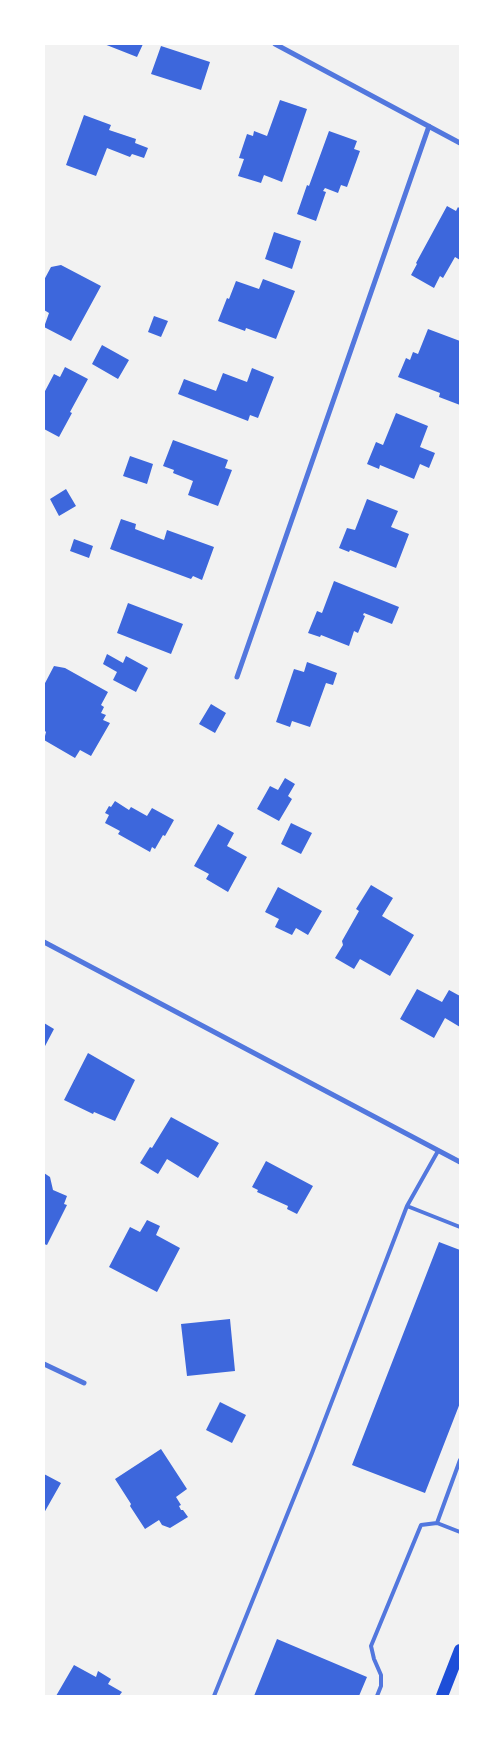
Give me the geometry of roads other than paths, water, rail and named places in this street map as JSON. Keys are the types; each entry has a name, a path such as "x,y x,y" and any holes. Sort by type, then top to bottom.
{"main road":[{"path":"442,1696 460,1650"}],"street":[{"path":"275,44 460,143"},
{"path":"237,677 429,126"},
{"path":"44,942 460,1162"},
{"path":"44,1364 84,1383"}],"lane":[{"path":"214,1696 407,1206 438,1151"},
{"path":"407,1206 460,1227"},
{"path":"437,1523 460,1460"},
{"path":"377,1696 381,1686 382,1675 374,1659 371,1646 421,1525 437,1523 460,1532"}]}
